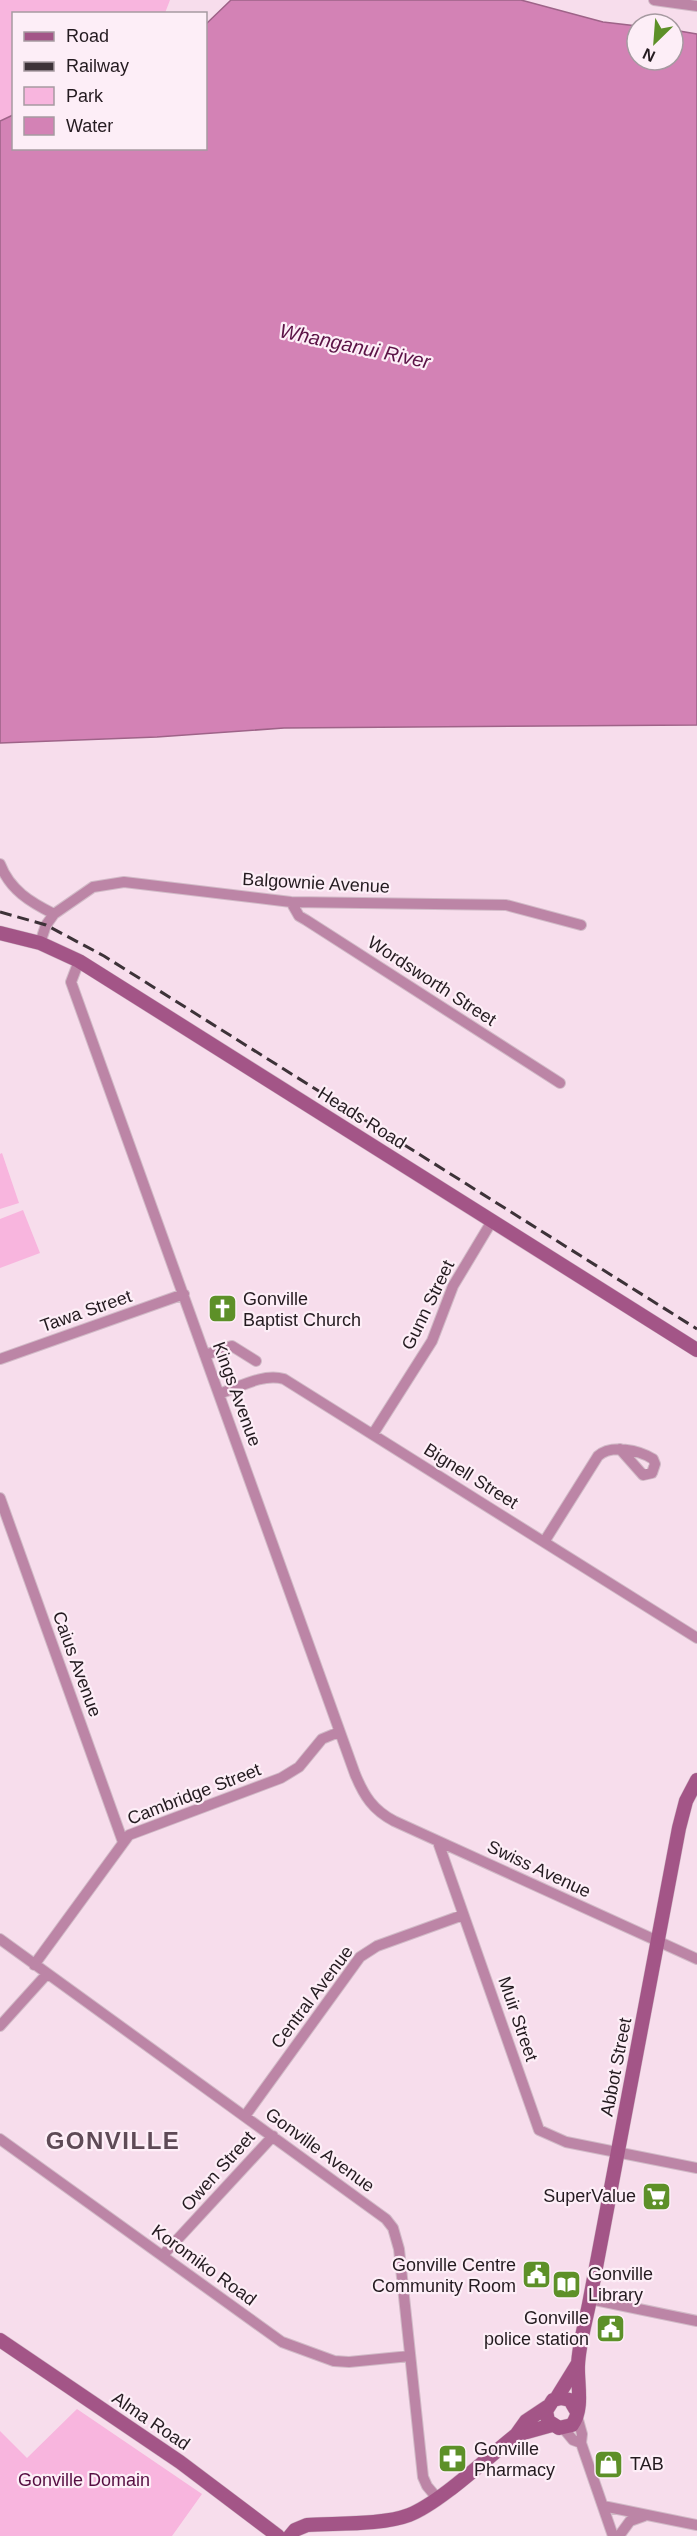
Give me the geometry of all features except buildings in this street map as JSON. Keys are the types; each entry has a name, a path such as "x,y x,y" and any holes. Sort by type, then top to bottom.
{"street":[{"path":"654,0 697,6"},
{"path":"0,864 15,889 25,898 54,915"},
{"name":"Balgownie Avenue","path":"40,943 46,925 54,915 93,887 123,882 291,902 506,905 581,925"},
{"name":"Wordsworth Street","path":"291,902 299,916 561,1083"},
{"name":"Heads Road","path":"0,933 40,943 79,961 697,1350"},
{"name":"Kings Avenue","path":"79,961 71,982 339,1732 361,1789 370,1803"},
{"name":"Gunn Street","path":"373,1434 432,1341 453,1286 492,1221"},
{"name":"Tawa Street","path":"0,1359 184,1294"},
{"path":"205,1355 232,1346 256,1361"},
{"name":"Bignell Street","path":"219,1394 263,1378 278,1377 294,1384 697,1638"},
{"path":"544,1542 598,1456 603,1450 620,1449"},
{"name":"Caius Avenue","path":"0,1498 123,1842"},
{"name":"Cambridge Street","path":"34,1965 129,1835 281,1778 299,1767 322,1739 339,1732"},
{"name":"Abbot Street","path":"577,2414 578,2363 590,2299 682,1814 697,1780"},
{"name":"Swiss Avenue","path":"370,1803 385,1816 438,1842 697,1959"},
{"name":"Muir Street","path":"438,1842 539,2130 566,2142 618,2152"},
{"name":"Central Avenue","path":"245,2116 360,1957 377,1946 463,1914"},
{"name":"Gonville Avenue","path":"0,1939 46,1975 376,2210 393,2228 399,2249 423,2477 437,2498"},
{"path":"0,2026 46,1975"},
{"name":"Owen Street","path":"163,2255 273,2136"},
{"name":"Koromiko Road","path":"0,2139 282,2342 334,2361 349,2362 410,2356"},
{"path":"618,2152 697,2168"},
{"path":"590,2299 697,2321"},
{"name":"Alma Road","path":"0,2340 180,2463 278,2536"},
{"name":"Abbot Street","path":"552,2403 578,2363"},
{"path":"290,2536 295,2530 307,2525 408,2516 437,2498 516,2435 526,2421 552,2403 570,2400 577,2414 582,2434 581,2443 613,2536"},
{"path":"552,2403 546,2416 573,2440 581,2443"},
{"path":"516,2435 572,2425 577,2414"},
{"path":"603,2506 697,2525"},
{"path":"619,2536 630,2521 647,2515"}],"green space":[{"path":"0,0 170,0 165,12 12,12 12,128 0,133"},
{"path":"2,1153 19,1203 0,1209 0,1154"},
{"path":"23,1210 40,1253 0,1268 0,1219"},
{"name":"Gonville Domain","path":"77,2409 202,2494 172,2536 0,2536 0,2431 27,2458"}],"water":[{"name":"Whanganui River","path":"231,0 521,0 603,22 625,25 625,72 685,72 685,32 697,34 697,725 284,728 157,737 0,743 0,121 12,115 12,150 207,150 207,23"}],"railway":[{"path":"0,912 46,925 104,956 697,1329"}],"place":[{"name":"Gonville Baptist Church","path":"222,1309"},
{"name":"SuperValue","path":"657,2196"},
{"name":"Gonville Centre Community Room","path":"537,2275"},
{"name":"Gonville Library","path":"567,2284"},
{"name":"Gonville police station","path":"610,2328"},
{"name":"Gonville Pharmacy","path":"453,2459"},
{"name":"TAB","path":"609,2464"}],"district":[{"name":"GONVILLE","path":"113,2141"}]}
